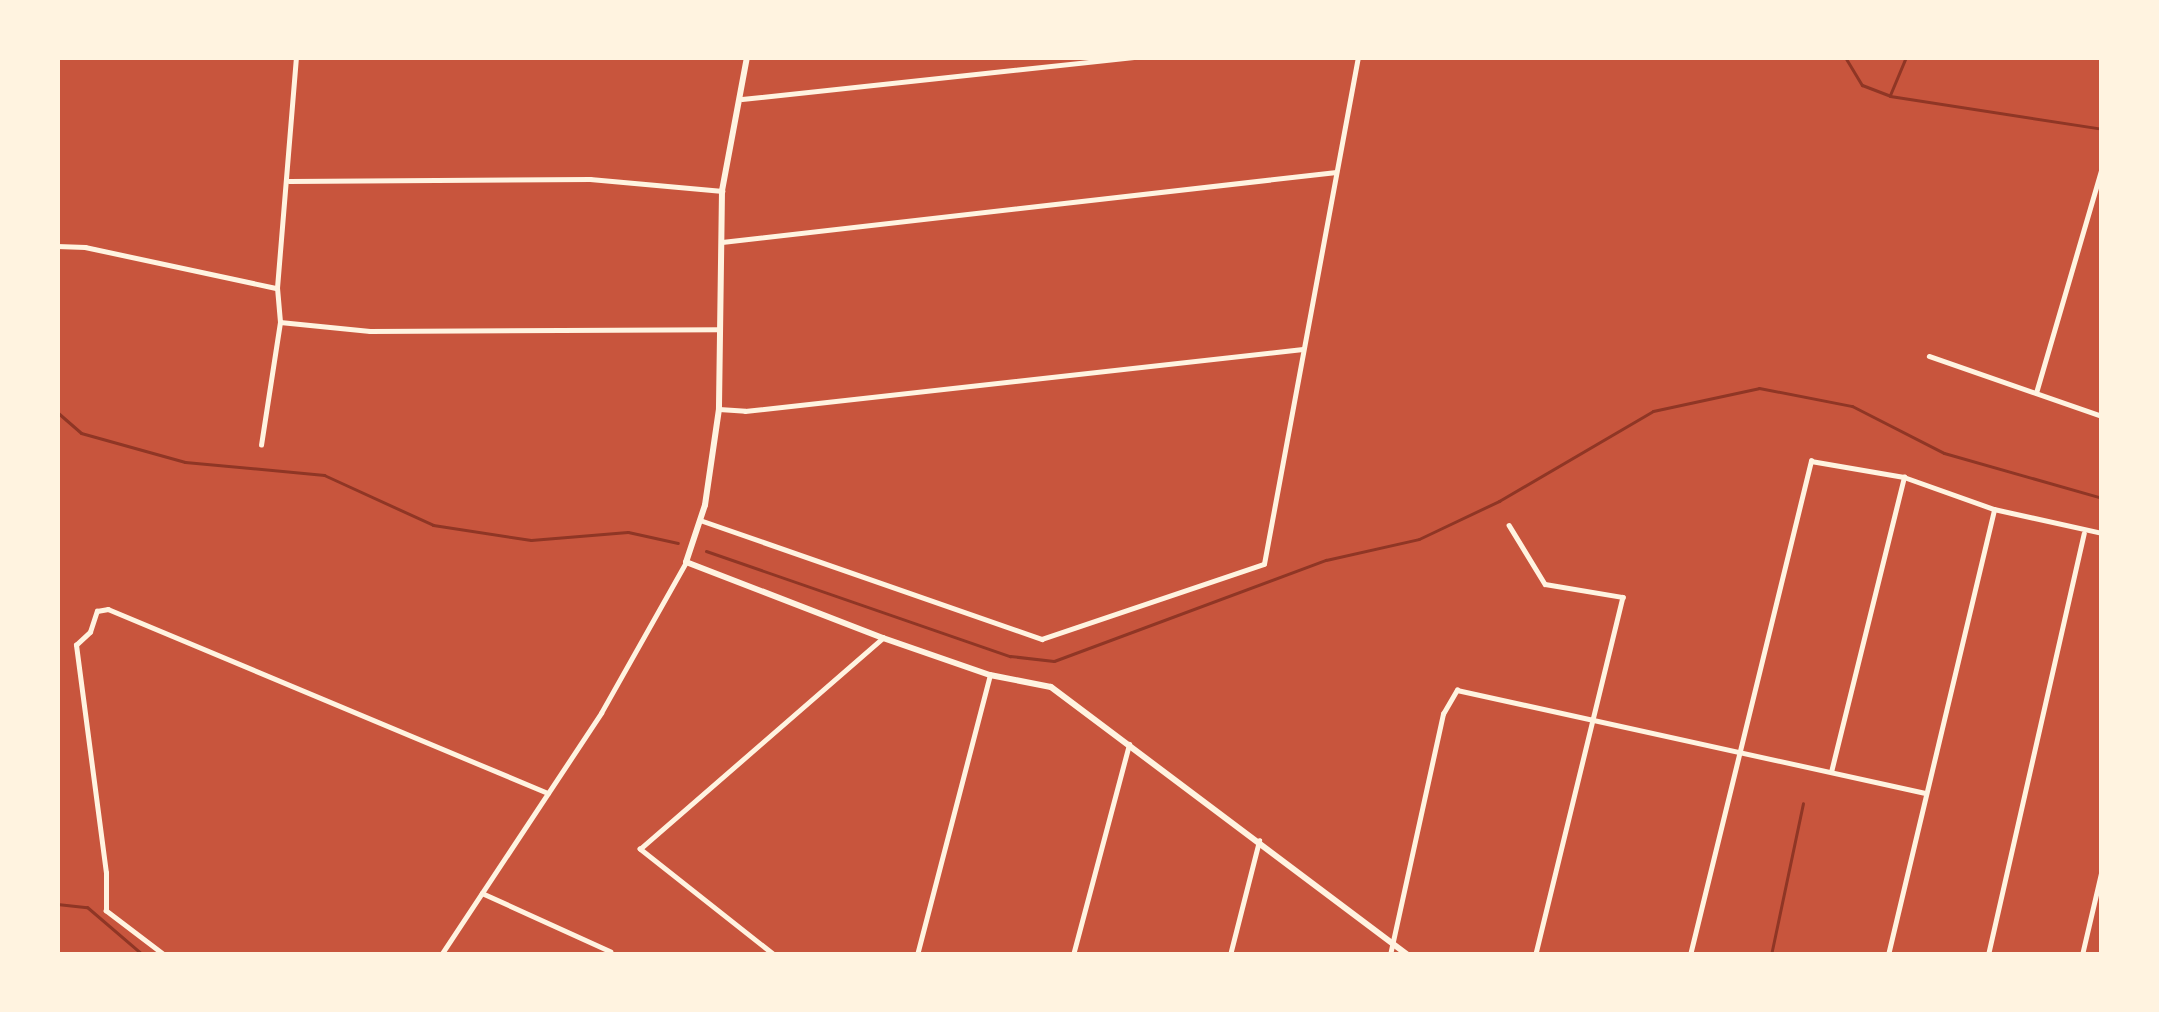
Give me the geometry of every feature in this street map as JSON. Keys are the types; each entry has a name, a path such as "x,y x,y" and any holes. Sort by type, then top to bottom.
{"street":[{"path":"261,445 280,322 278,287 296,57"},
{"path":"441,955 601,713 686,562 700,520 719,409 722,191 746,57"},
{"path":"742,99 1136,57"},
{"path":"700,520 1042,639 1264,564 1358,57"},
{"path":"2036,394 2102,167"},
{"path":"722,242 1338,172"},
{"path":"289,181 590,179 722,191"},
{"path":"57,246 85,247 278,287"},
{"path":"280,322 370,331 720,329"},
{"path":"719,409 745,412 1306,349"},
{"path":"1929,356 2102,416"},
{"path":"1690,955 1806,467 1818,461 1904,477 1994,509 2102,533"},
{"path":"1831,772 1904,477"},
{"path":"1888,955 1994,509"},
{"path":"1509,525 1545,584 1620,593 1622,602 1536,955"},
{"path":"1988,955 2084,532"},
{"path":"686,562 990,675 1051,687 1408,955"},
{"path":"164,955 106,911 106,873 76,645 90,632 97,610 108,608 548,794"},
{"path":"773,955 640,849 883,638"},
{"path":"917,955 990,675"},
{"path":"1390,955 1443,714 1457,690 1924,793"},
{"path":"1073,955 1129,744"},
{"path":"1230,955 1258,841"},
{"path":"2082,955 2102,869"},
{"path":"482,893 610,951"}],"waterway":[{"path":"1845,57 1862,85 1890,96 2102,129"},
{"path":"1890,95 1906,57"},
{"path":"706,551 1010,656 1054,661 1326,560 1419,539 1499,501 1653,411 1759,388 1852,406 1944,453 2102,498"},
{"path":"57,412 81,433 185,462 324,475 433,525 531,540 628,532 678,543"},
{"path":"1771,955 1803,803"},
{"path":"57,904 87,907 143,955"}]}
